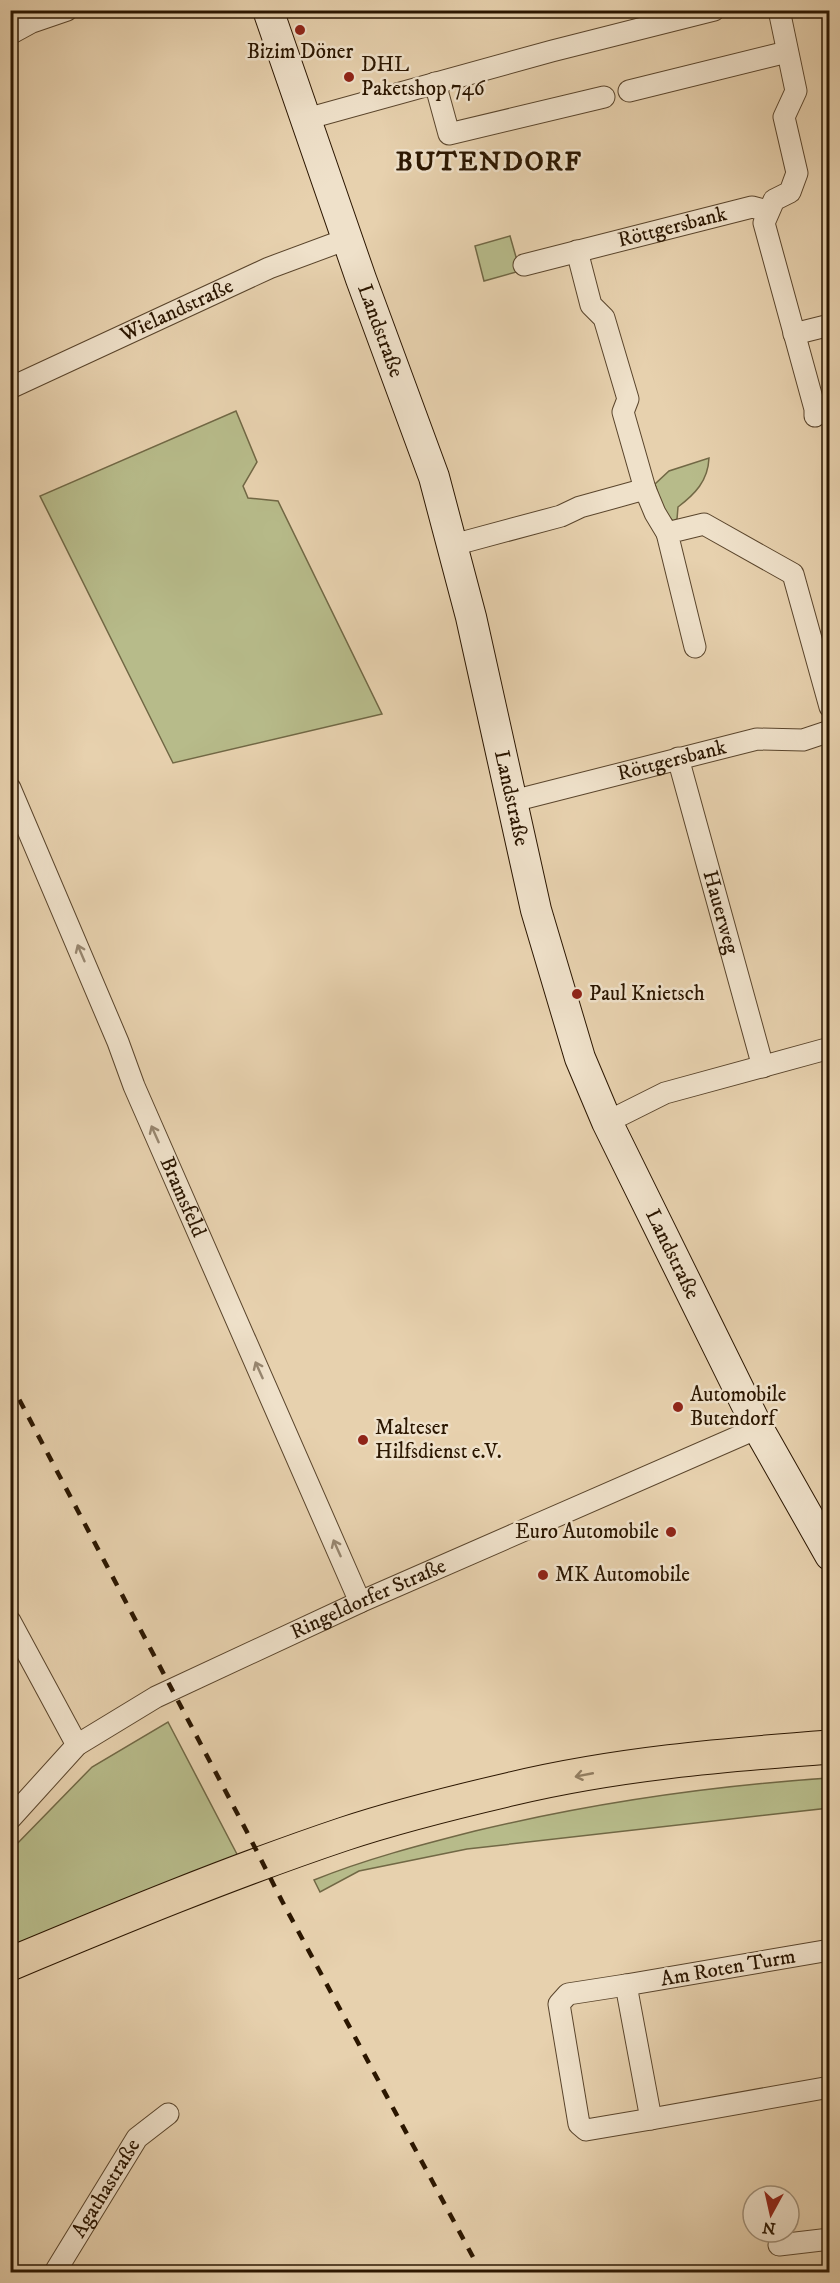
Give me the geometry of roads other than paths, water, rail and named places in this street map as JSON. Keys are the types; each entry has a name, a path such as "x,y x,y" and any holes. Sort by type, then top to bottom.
{"highway":[{"path":"10,1964 195,1889 346,1834 412,1815 512,1789 594,1773 676,1761 830,1747"},
{"path":"10,1984 201,1906 352,1852 407,1837 513,1810 594,1794 758,1772 830,1767"}],"street":[{"path":"10,34 30,16 67,10"},
{"name":"Landstraße","path":"268,10 347,239 434,477 453,545 537,910 580,1058 607,1122 758,1428 830,1555"},
{"path":"306,119 552,51 714,10"},
{"path":"779,10 796,91 784,117 797,173 790,192 774,200 764,223 816,409 815,417"},
{"path":"629,91 787,52"},
{"path":"435,83 449,134 604,97"},
{"name":"Röttgersbank","path":"524,265 752,207 768,211"},
{"name":"Wielandstraße","path":"10,388 269,268 347,239"},
{"path":"577,251 591,305 604,318 628,399 623,412 645,489 667,533 695,647"},
{"path":"794,334 830,325"},
{"path":"453,545 561,516 580,507 645,489"},
{"path":"667,533 704,524 794,574 830,707"},
{"name":"Röttgersbank","path":"513,801 757,739 803,740 830,731"},
{"name":"Hauerweg","path":"678,758 763,1067"},
{"name":"Bramsfeld","path":"10,788 140,1099 360,1602"},
{"path":"607,1122 665,1094 830,1048"},
{"name":"Ringeldorfer Straße","path":"10,1819 77,1745 156,1697 360,1602 758,1428"},
{"path":"10,1620 77,1745"},
{"name":"Am Roten Turm","path":"830,1950 568,1994 559,2004 579,2124 586,2130 830,2088"},
{"path":"626,1985 651,2119"},
{"name":"Agathastraße","path":"55,2272 137,2138 168,2114"},
{"path":"779,2245 830,2240"}],"railway":[{"path":"10,1382 282,1901 481,2272"}],"place":[{"name":"Bizim Döner","path":"300,30"},
{"name":"DHL Paketshop 746","path":"349,77"},
{"name":"Paul Knietsch","path":"577,994"},
{"name":"Automobile Butendorf","path":"678,1407"},
{"name":"Malteser Hilfsdienst e.V.","path":"363,1440"},
{"name":"Euro Automobile","path":"671,1532"},
{"name":"MK Automobile","path":"543,1575"}],"district":[{"name":"BUTENDORF","path":"489,162"}]}
